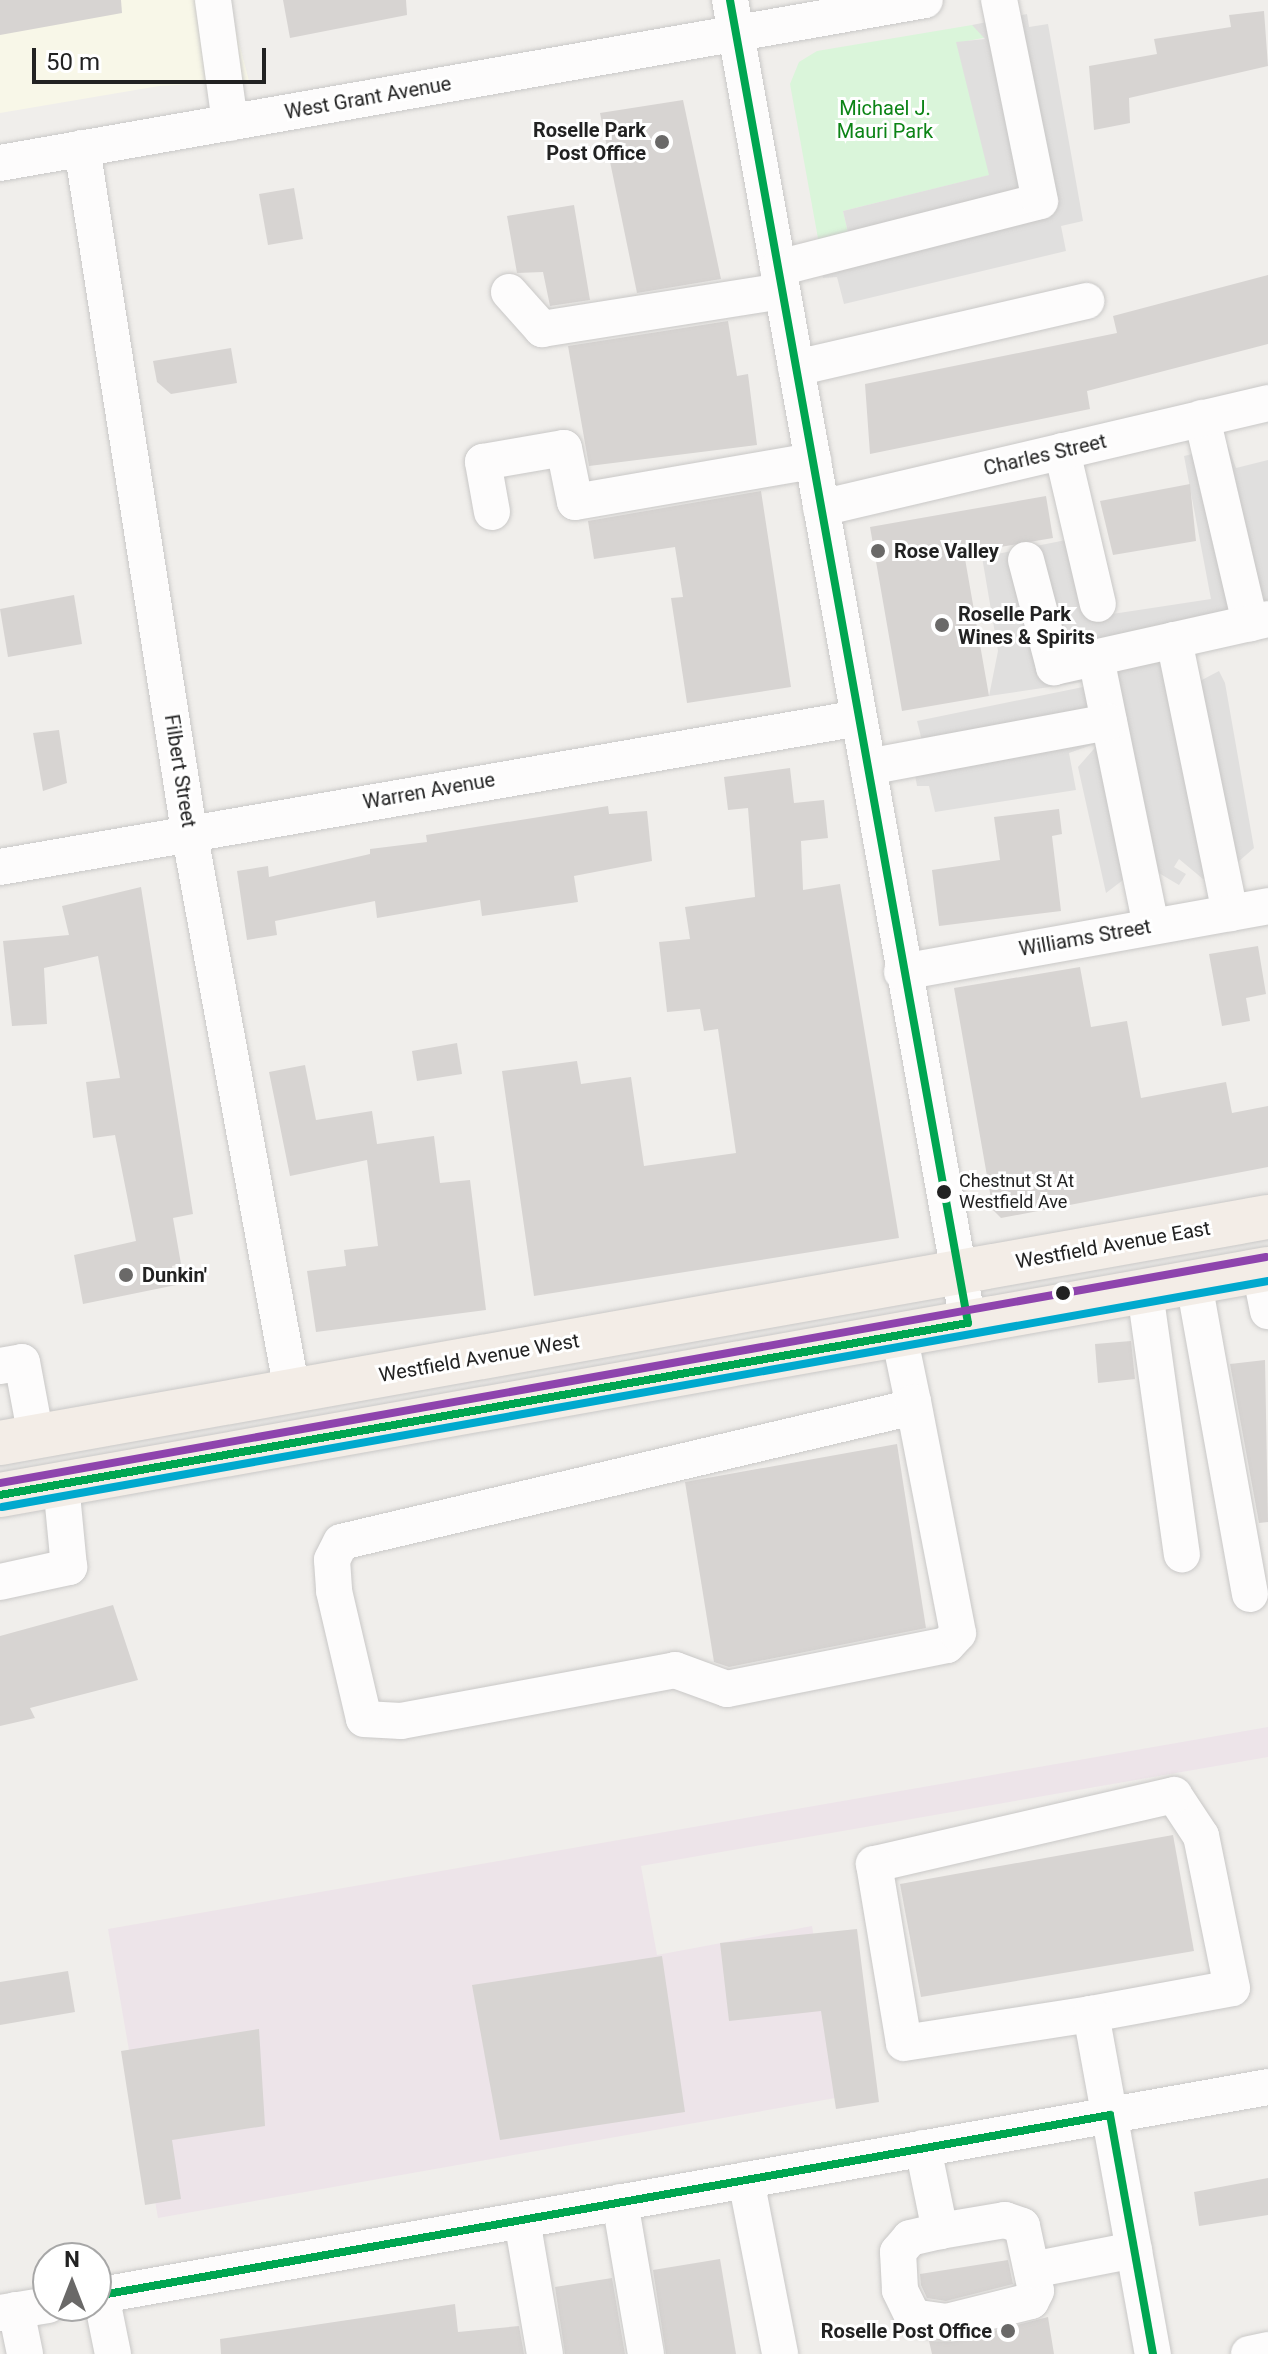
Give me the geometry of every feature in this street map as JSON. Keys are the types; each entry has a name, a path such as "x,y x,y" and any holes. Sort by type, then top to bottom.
{"main road":[{"name":"Westfield Avenue East","path":"958,1272 1268,1217"},
{"name":"Westfield Avenue West","path":"18,1440 958,1272"},
{"path":"0,1495 1194,1283 1265,1284"}],"street":[{"path":"213,0 230,123"},
{"name":"West Grant Avenue","path":"0,163 230,123 733,16 925,0"},
{"path":"509,292 542,329 780,279 1040,201 999,0"},
{"path":"733,16 902,972 968,1323"},
{"name":"Filbert Street","path":"82,148 189,831 292,1391"},
{"path":"796,368 1086,301"},
{"name":"Charles Street","path":"821,508 1268,403"},
{"path":"1026,560 1054,667 1259,621 1202,418"},
{"path":"492,512 483,462 564,448 575,502 813,461"},
{"path":"1062,451 1098,604"},
{"path":"1174,640 1230,913"},
{"path":"1096,658 1151,926"},
{"name":"Warren Avenue","path":"0,867 189,831 859,718"},
{"path":"868,767 1109,722"},
{"name":"Williams Street","path":"902,972 1268,906"},
{"path":"1194,1283 1250,1594"},
{"path":"1145,1292 1182,1554"},
{"path":"899,1335 913,1402 958,1633 947,1645 727,1689 675,1670 401,1721 364,1719 334,1591 332,1560 341,1542 880,1417 913,1402"},
{"path":"0,1366 22,1362 18,1440"},
{"path":"0,1582 69,1567 61,1484"},
{"path":"1174,1795 1201,1836 1232,1988 1091,2014 904,2043 874,1864 1174,1795"},
{"path":"1091,2014 1153,2354"},
{"path":"112,2293 1268,2087"},
{"path":"923,2148 940,2231"},
{"path":"746,2180 780,2354"},
{"path":"620,2202 646,2354"},
{"path":"522,2220 545,2354"},
{"path":"1017,2220 1036,2291 1020,2308 923,2323 903,2303 898,2252 910,2238 940,2231 1017,2220"},
{"path":"1032,2270 1134,2250"},
{"path":"21,2310 25,2354"},
{"path":"105,2322 113,2354"},
{"path":"1249,2354 1268,2350"}],"shaded area":[{"path":"0,0 228,0 249,81 159,86 0,113"},
{"path":"1027,14 1029,27 1048,24 1083,221 1061,226 1066,251 844,304 837,277 823,278 819,244 849,237 843,211 989,175 956,42 985,39 972,25"},
{"path":"1228,446 1236,468 1268,460 1268,629 1190,653 1198,682 1219,671 1225,683 1254,848 1230,869 1233,874 1203,879 1179,859 1174,867 1186,874 1179,885 1157,872 1132,893 1123,880 1106,893 1078,767 1100,742 1069,753 1076,790 935,812 929,786 917,786 911,752 923,745 917,721 1083,687 1092,712 1089,681 989,696 998,651 982,557 1066,540 1086,618 1211,599 1184,456"},
{"path":"1268,1727 1268,1757 641,1866 657,1955 812,1926 841,2097 158,2218 108,1929"}],"green space":[{"name":"Michael J. Mauri Park","path":"972,25 988,37 957,43 990,175 843,211 849,237 819,244 790,84 799,62 817,51"}],"building":[{"path":"0,0 121,0 122,13 0,35"},
{"path":"283,0 406,0 407,15 290,38"},
{"path":"1264,11 1268,66 1129,98 1130,123 1094,130 1089,66 1157,54 1154,39 1231,27 1229,15"},
{"path":"683,100 721,279 637,293 600,113"},
{"path":"294,188 303,239 268,245 259,194"},
{"path":"574,205 590,300 550,306 543,272 517,273 507,216"},
{"path":"1268,275 1268,344 1087,391 1090,409 870,454 865,384 1117,333 1113,316"},
{"path":"728,321 737,376 748,374 757,445 589,466 568,346"},
{"path":"231,348 237,383 171,394 157,382 153,361"},
{"path":"1190,484 1196,541 1113,555 1100,501"},
{"path":"761,491 791,687 687,703 671,598 683,597 675,547 594,559 588,521"},
{"path":"1046,496 1053,538 964,553 989,696 902,711 870,527"},
{"path":"74,595 82,644 8,657 0,609"},
{"path":"59,730 67,783 43,791 33,733"},
{"path":"790,768 794,803 824,800 828,838 801,841 803,890 840,884 899,1238 534,1296 502,1071 577,1061 581,1084 631,1077 644,1166 736,1153 718,1029 704,1031 700,1009 667,1012 659,942 690,939 685,907 755,897 748,808 728,810 724,777"},
{"path":"608,806 609,814 647,811 652,861 574,876 578,902 482,916 480,900 377,918 375,901 275,921 277,935 247,940 237,871 268,866 269,877 370,854 370,849 427,842 426,835"},
{"path":"1059,809 1062,834 1052,836 1061,911 939,926 932,870 1000,860 994,817"},
{"path":"141,887 193,1214 173,1218 181,1264 172,1266 176,1285 83,1304 74,1255 136,1241 115,1135 93,1138 86,1082 120,1078 98,956 44,968 47,1024 12,1026 3,941 69,935 62,906"},
{"path":"1258,946 1266,994 1246,998 1250,1021 1222,1026 1209,954"},
{"path":"1080,967 1091,1027 1127,1021 1141,1098 1226,1082 1232,1113 1268,1106 1268,1167 1001,1218 993,1210 954,988"},
{"path":"457,1043 462,1074 417,1081 412,1051"},
{"path":"305,1065 316,1120 372,1111 377,1144 434,1136 440,1183 470,1180 486,1310 316,1332 307,1271 346,1266 344,1250 378,1246 367,1160 290,1176 269,1072"},
{"path":"1131,1341 1135,1379 1098,1383 1095,1344"},
{"path":"1265,1360 1268,1522 1259,1523 1230,1364"},
{"path":"897,1444 926,1628 729,1667 714,1662 685,1482"},
{"path":"113,1605 138,1680 30,1708 35,1718 0,1726 0,1636"},
{"path":"1173,1835 1194,1951 921,1997 900,1884"},
{"path":"857,1929 879,2102 836,2109 821,2011 729,2021 720,1943"},
{"path":"662,1956 685,2112 500,2140 472,1985"},
{"path":"68,1971 75,2012 0,2025 0,1982"},
{"path":"259,2029 265,2126 172,2140 181,2199 145,2205 121,2051"},
{"path":"1268,2178 1268,2215 1199,2226 1194,2192"},
{"path":"720,2259 736,2354 666,2354 653,2270"},
{"path":"1008,2260 1013,2284 946,2301 927,2298 921,2285 920,2274"},
{"path":"612,2278 625,2354 565,2354 555,2287"},
{"path":"455,2304 458,2332 519,2326 524,2354 221,2354 220,2339"},
{"name":"Roselle Post Office","path":"1048,2317 1054,2354 932,2354 929,2341 952,2342"}],"transit line":[{"path":"0,1495 968,1323 730,0"},
{"path":"0,1483 1266,1257"},
{"path":"2,1507 1268,1281"},
{"path":"1110,2115 1153,2354"},
{"path":"112,2293 1110,2115"}],"place":[{"name":"Roselle Park Post Office","path":"662,142"},
{"name":"Rose Valley","path":"878,551"},
{"name":"Roselle Park Wines & Spirits","path":"942,625"},
{"name":"Chestnut St At Westfield Ave","path":"944,1192"},
{"name":"Dunkin'","path":"126,1275"},
{"name":"Roselle Post Office","path":"1008,2331"}]}
